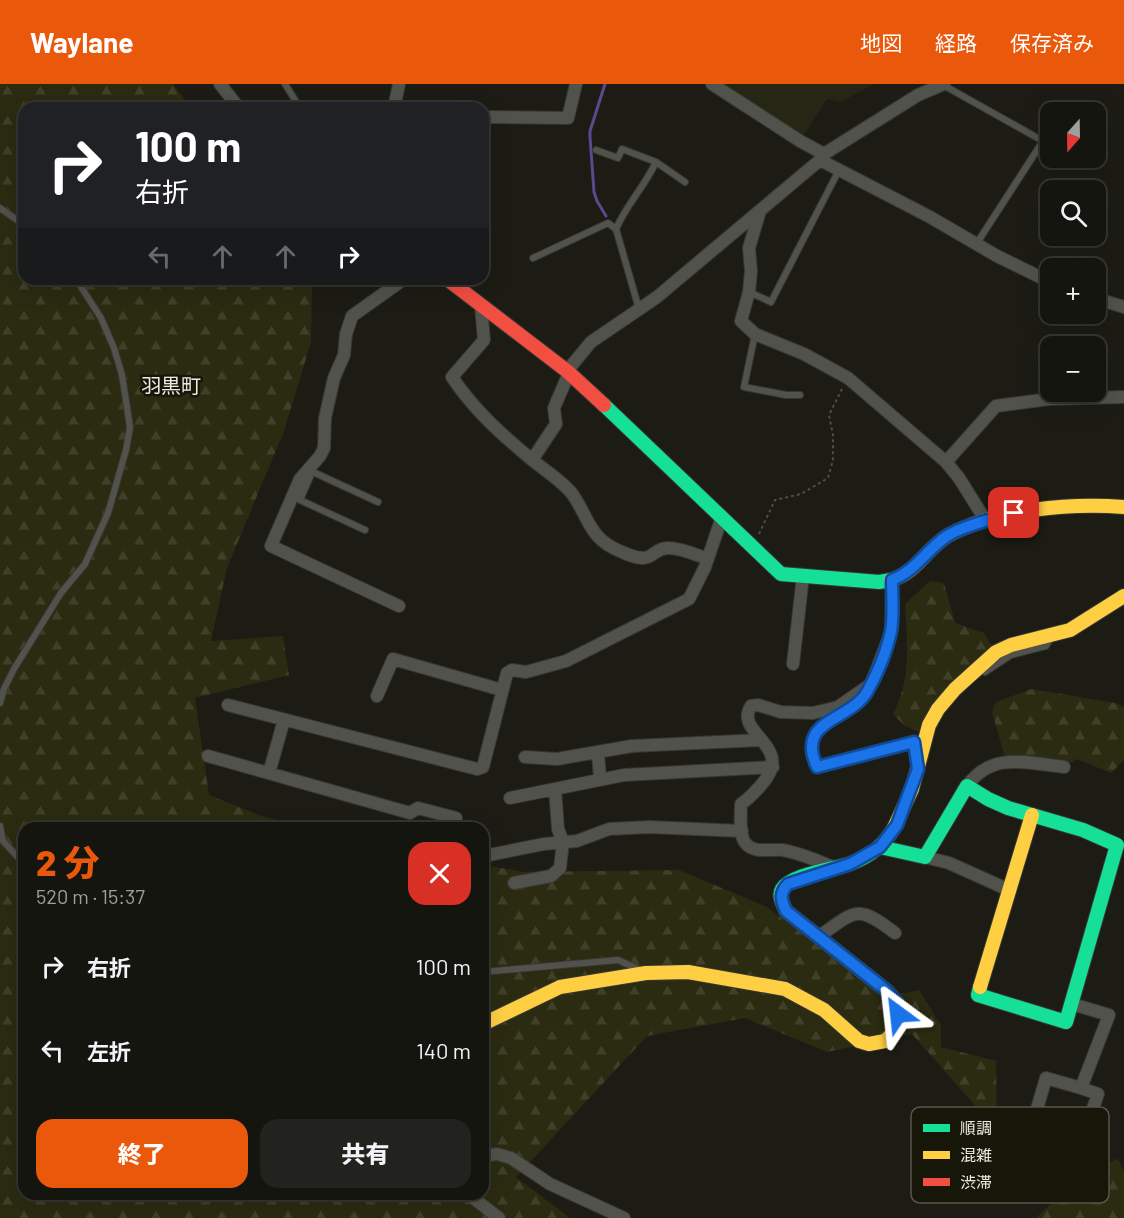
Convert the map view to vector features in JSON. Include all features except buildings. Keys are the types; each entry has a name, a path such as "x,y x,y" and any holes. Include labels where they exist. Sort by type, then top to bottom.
{"street":[{"path":"220,84 231,102"},
{"path":"395,102 399,84"},
{"path":"489,117 568,118 576,84"},
{"path":"712,84 839,169 1006,261 1040,277"},
{"path":"532,460 556,424 554,408 568,372 591,342 657,297 822,157 918,95 943,84"},
{"path":"760,211 749,248 751,271 749,292 741,321 746,328 804,354 848,378 946,462 986,521"},
{"path":"396,285 352,316 346,334 344,355 332,388 325,418 324,448 300,479 271,546 399,606"},
{"path":"455,285 568,372 781,574 879,582 892,580 907,574 948,535 986,521 1014,513 1100,505 1124,507"},
{"path":"1106,301 1124,307"},
{"path":"482,306 484,340 452,377 467,399 495,430 572,493 587,524 601,541 618,551 635,557 648,557 656,550 668,548 708,559"},
{"path":"946,462 996,406 1049,399 1124,397"},
{"path":"228,705 477,769 483,767 507,673 512,670 526,672 566,662 689,599 708,559 722,517"},
{"path":"792,664 803,576"},
{"path":"892,580 891,632 871,684 866,694 837,717 819,727 814,735 812,750 817,767 914,742 918,769"},
{"path":"489,1020 560,987 646,973 688,972 784,989 808,1000 824,1011 859,1041 869,1044 885,1041 893,1033 896,1025 897,1002 887,991 786,911 780,899 782,890 788,884 867,856 880,847 897,825 918,769 922,745 929,725 944,699 996,652 1053,636 1089,619 1124,596"},
{"path":"376,696 393,659 502,690"},
{"path":"835,868 806,856 782,850 755,850 742,838 741,804 754,794 768,777 773,762 771,753 748,718 748,711 751,706 758,705 781,712 813,713 838,707 871,684"},
{"path":"269,773 284,720"},
{"path":"525,758 557,759 632,746 761,740"},
{"path":"598,752 600,779"},
{"path":"208,756 410,813 418,808 456,818"},
{"path":"925,857 975,774 990,765 1006,761 1064,767"},
{"path":"510,798 624,775 772,767"},
{"path":"967,786 998,804 1083,830 1121,846 1066,1022 978,995 1032,815"},
{"path":"514,883 551,876 560,868 563,842 558,829 555,789"},
{"path":"489,855 544,844 577,841 609,829 649,826 742,831"},
{"path":"880,847 949,863 1009,890"},
{"path":"818,937 850,915 858,913 875,917 895,933"},
{"path":"1072,1004 1109,1015 1081,1089"},
{"path":"1038,1107 1046,1078 1098,1094 1094,1107"},
{"path":"489,1155 497,1154 511,1158 550,1184 624,1218"},
{"path":"476,1200 499,1218"}],"lane":[{"path":"285,84 296,102"},
{"path":"943,84 1043,141 977,243"},
{"path":"596,150 618,158 622,148 656,162 685,182"},
{"path":"616,229 621,217 650,177 656,162"},
{"path":"749,292 771,302 839,169"},
{"path":"0,208 18,221"},
{"path":"533,258 608,223 616,229 639,310"},
{"path":"0,703 14,669 41,624 61,593 85,564 108,513 126,450 130,427 122,375 114,348 101,318 80,285"},
{"path":"755,334 744,387 786,395 800,395"},
{"path":"320,456 300,500 365,530"},
{"path":"313,472 378,502"},
{"path":"939,722 954,700 996,663 1011,655 1046,646 1053,636"},
{"path":"0,826 3,841 18,857"},
{"path":"489,971 618,960 646,973"}],"path":[{"path":"752,548 775,500 801,494 828,478 833,460 833,435 829,415 848,378"}],"shaded area":[{"path":"712,84 874,84 841,102 827,99 800,141"}],"green space":[{"path":"0,84 173,84 186,102 18,102 18,285 312,285 311,342 284,431 227,568 211,641 283,636 289,675 195,698 209,795 264,817 286,822 18,822 18,1200 489,1200 489,866 524,872 679,870 767,907 885,997 919,990 941,1025 941,1047 996,1061 997,1107 977,1107 912,1034 827,1052 745,1018 647,1036 516,1177 570,1218 0,1218"},
{"path":"930,581 944,583 955,623 984,633 996,653 926,735 905,726 893,714 906,673 905,604"},
{"path":"1032,689 1115,703 1124,707 1124,760 1111,773 1077,759 1064,767 1006,761 992,712 996,702"},
{"path":"1118,1159 1124,1171 1124,1218 1036,1218 1052,1203 1109,1203 1109,1163"}],"waterway":[{"path":"605,84 590,137 594,192 606,216"}],"traffic: fast":[{"path":"604,405 781,574 879,582 891,580"},
{"path":"880,847 925,857 967,786 1008,808 1083,830 1117,845 1066,1022 978,995 980,987"},
{"path":"894,828 886,840 865,857 852,863 794,879 782,889 781,900 786,911 887,991 897,1002 898,1018"}],"traffic: slow":[{"path":"891,580 908,572 949,535 989,519 1058,507 1124,507"},
{"path":"894,828 912,789 929,725 938,709 955,689 996,652 1011,645 1070,630 1124,596"},
{"path":"980,987 1032,815"},
{"path":"489,1021 560,987 646,973 688,972 785,989 824,1010 859,1041 869,1044 885,1041 893,1033 898,1018"}],"traffic: jam":[{"path":"455,285 567,371 604,405"}],"district":[{"name":"羽黒町","path":"171,385"}],"route":[{"path":"898,1014 897,1002 887,991 786,911 780,899 782,890 788,884 850,864 880,847 897,825 918,769 914,742 817,767 812,750 814,735 819,727 837,717 866,694 891,632 892,580 907,574 948,535 1014,513"}]}
